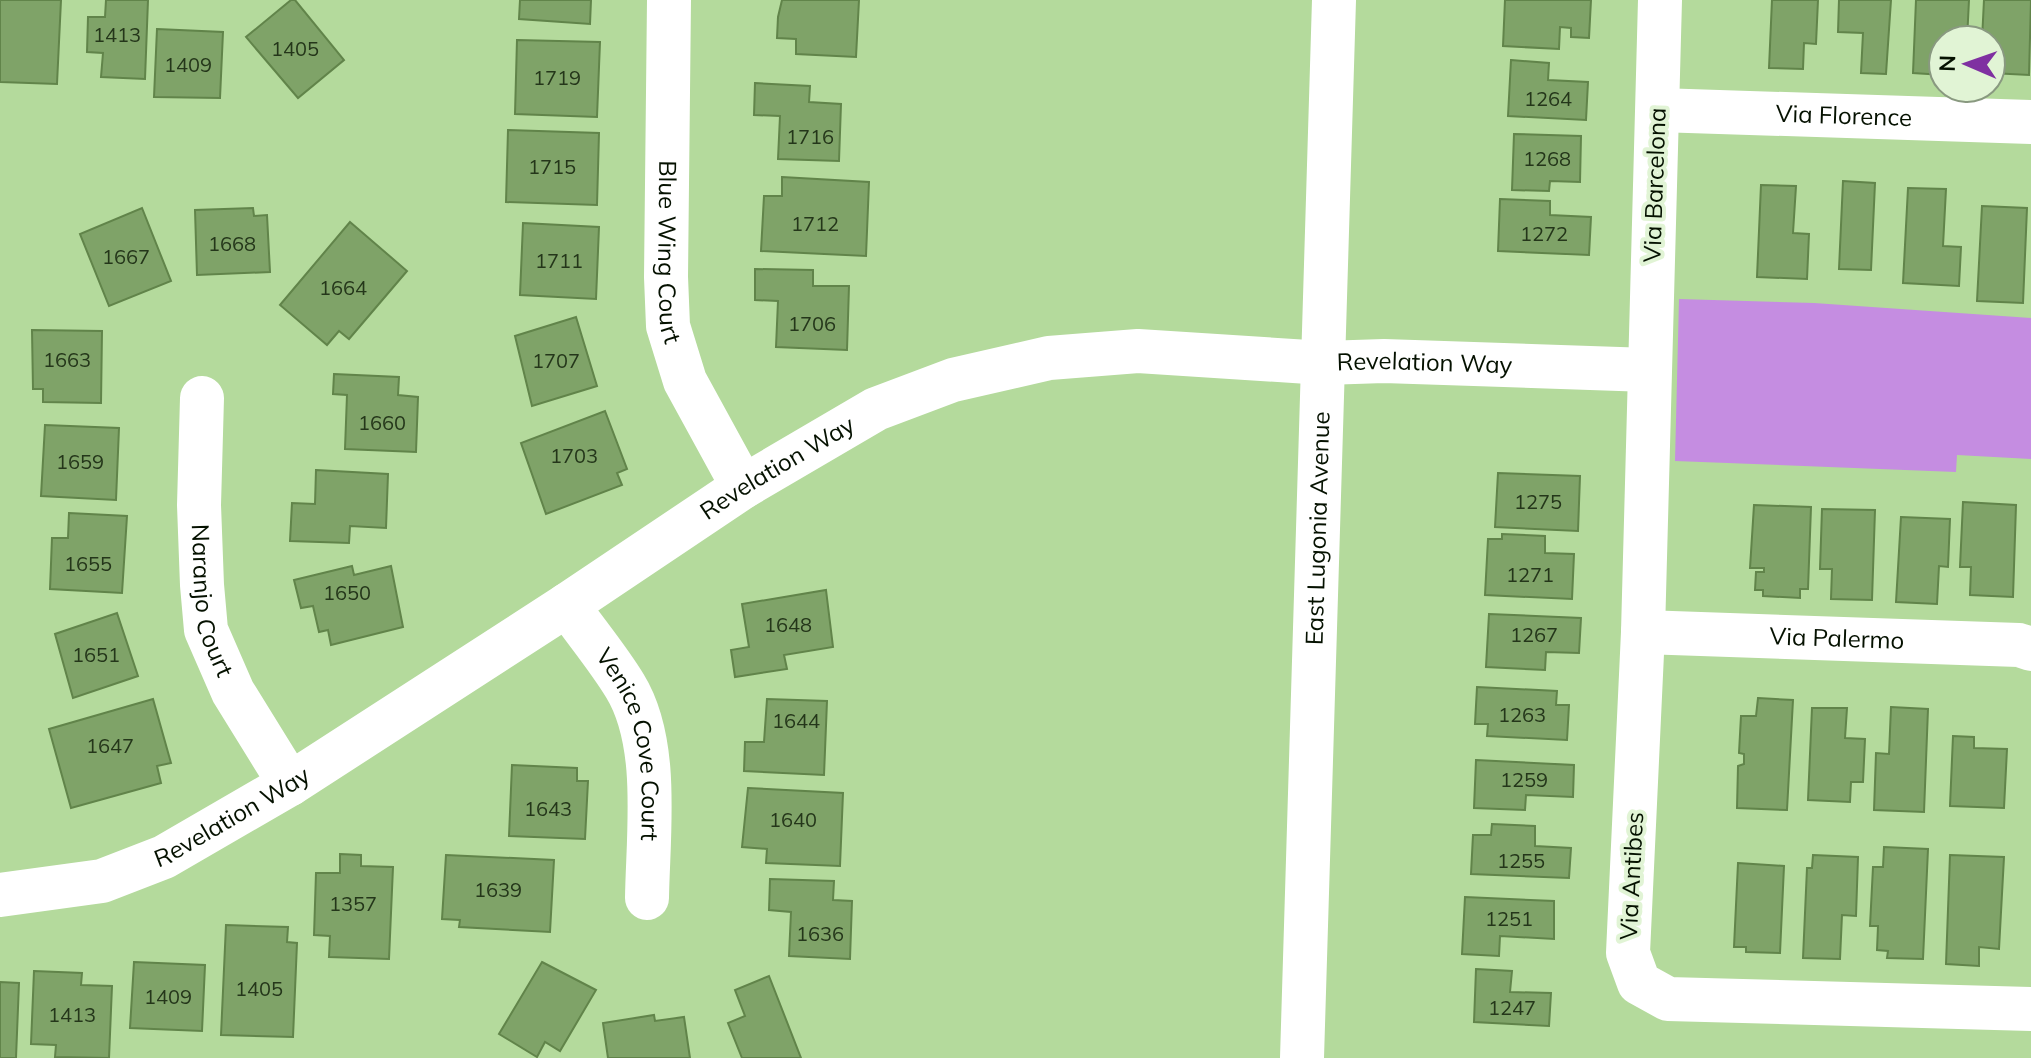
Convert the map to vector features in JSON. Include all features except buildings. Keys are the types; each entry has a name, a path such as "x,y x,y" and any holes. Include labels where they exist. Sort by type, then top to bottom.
{"street":[{"name":"Blue Wing Court","path":"669,0 668,326 685,381 743,487"},
{"name":"East Lugonia Avenue","path":"1302,1058 1334,0"},
{"name":"Via Barcelona","path":"1649,370 1660,0"},
{"name":"Via Florence","path":"1658,110 2031,122"},
{"name":"Revelation Way","path":"0,895 102,881 164,857 290,784 743,487 876,409 953,380 1049,358 1138,351 1324,363 1384,361 1649,370"},
{"name":"Via Antibes","path":"1649,370 1643,632 1628,953 1639,983 1668,999 2031,1009"},
{"name":"Naranjo Court","path":"202,398 199,505 206,630 233,692 290,784"},
{"name":"Venice Cove Court","path":"567,605 626,687 640,718 649,793 647,898"},
{"name":"Via Palermo","path":"1643,632 2019,645 2031,649"}],"shaded area":[{"path":"1679,299 1814,303 2031,318 2031,459 1957,455 1956,472 1675,461"}]}
